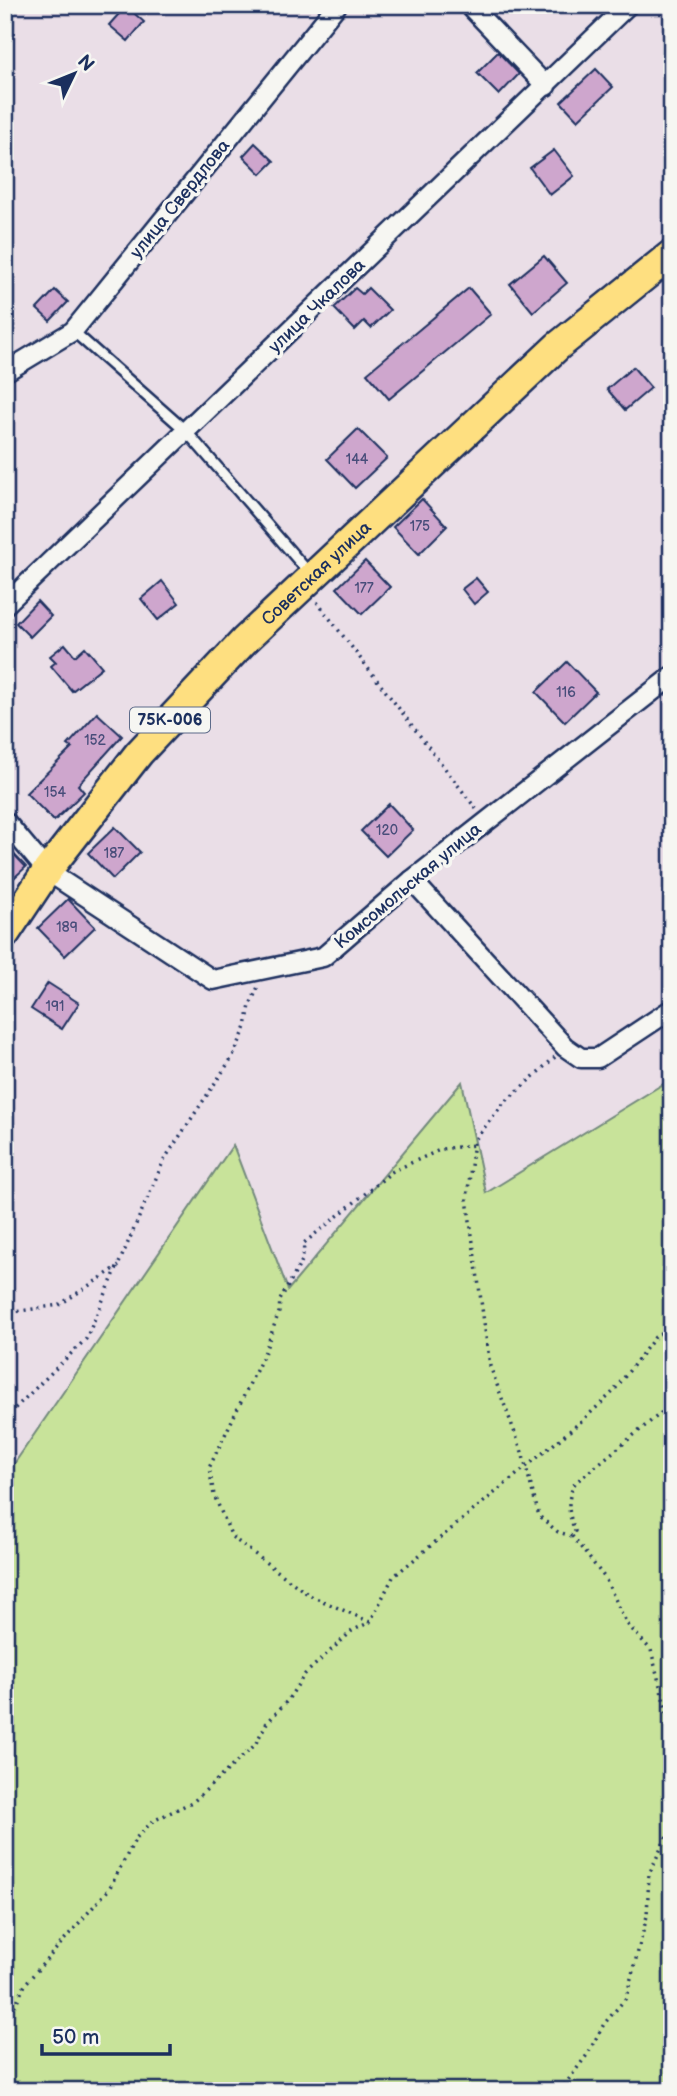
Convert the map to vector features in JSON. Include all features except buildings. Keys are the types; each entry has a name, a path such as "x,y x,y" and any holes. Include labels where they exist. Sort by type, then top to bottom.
{"main road":[{"name":"Советская улица","path":"5,934 47,871 139,753 244,641 313,587 362,530 558,346 672,254"}],"street":[{"name":"улица Свердлова","path":"5,372 73,331 337,5"},
{"path":"469,5 546,86"},
{"name":"улица Чкалова","path":"5,605 628,5"},
{"name":"Комсомольская улица","path":"5,821 47,871 213,980 323,957 412,880 672,676"},
{"path":"412,880 565,1047 581,1058 598,1058 672,1009"}],"lane":[{"path":"73,331 186,431 313,587"}],"path":[{"path":"313,587 486,822"},
{"path":"5,1418 86,1339 121,1264 164,1160 233,1056 246,1027 257,988 275,967"},
{"path":"565,1047 503,1104 474,1145 467,1199 490,1366 525,1465 539,1516 558,1532 572,1536 605,1578 627,1623 650,1650 672,1734"},
{"path":"369,1622 309,1595 232,1537 214,1495 209,1468 264,1354 279,1312 280,1300 303,1259 304,1243 393,1171 442,1149 474,1145"},
{"path":"5,1307 14,1312 60,1305 121,1264"},
{"path":"5,2025 26,1983 109,1889 136,1838 153,1821 194,1801 255,1745 266,1724 288,1701 305,1674 352,1631 369,1622 393,1577 454,1529 612,1392 654,1336 672,1327"},
{"path":"572,1536 575,1531 569,1515 568,1496 575,1483 672,1404"},
{"path":"559,2091 587,2055 604,2024 626,1998 647,1916 649,1874 672,1825"}],"green space":[{"path":"668,1081 672,1082 672,2091 5,2091 5,1477 233,1145 288,1290 462,1082 486,1193"}]}
